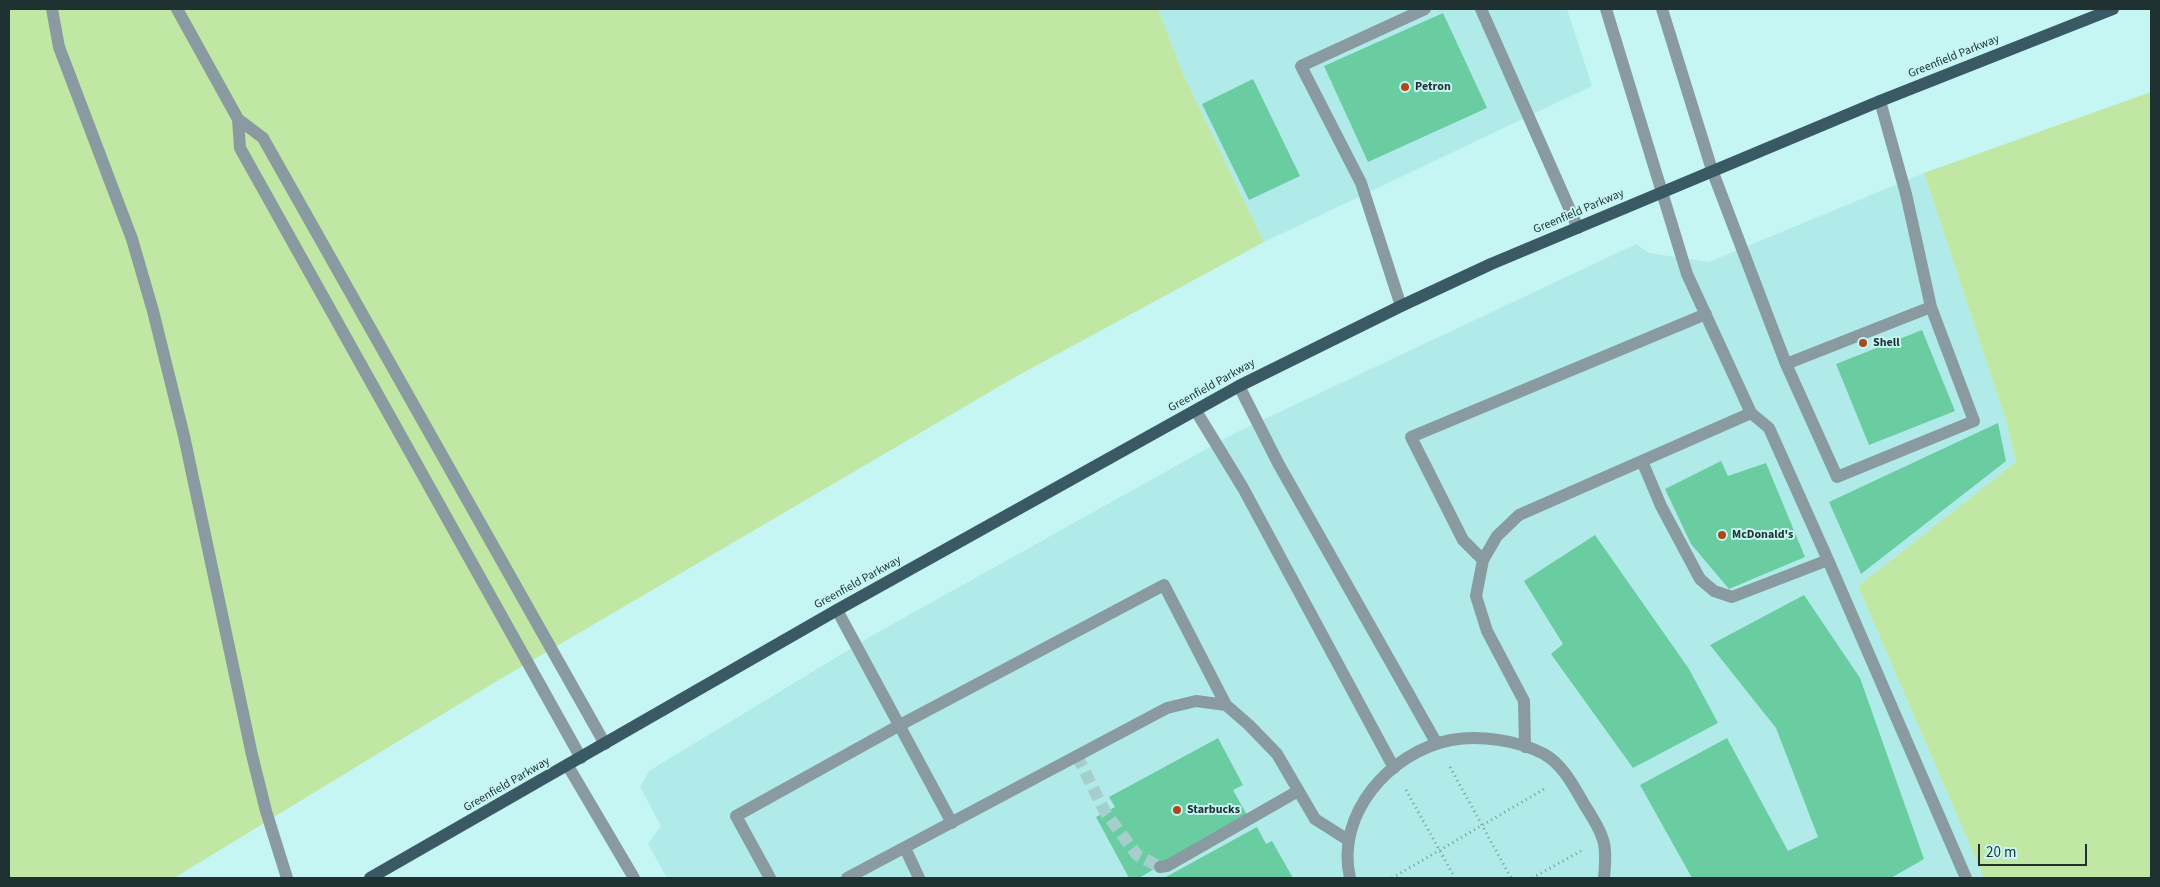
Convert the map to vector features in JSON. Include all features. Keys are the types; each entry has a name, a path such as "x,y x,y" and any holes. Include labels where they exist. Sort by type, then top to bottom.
{"main road":[{"name":"Greenfield Parkway","path":"370,878 837,610 1239,386 1491,264 1663,190 2112,9"}],"street":[{"path":"52,9 59,47 132,239 153,311 184,436 252,755 266,811 287,878"},
{"path":"177,9 238,119 263,138 605,744"},
{"path":"1401,306 1361,183 1301,66 1425,9"},
{"path":"1481,9 1578,228"},
{"path":"1606,9 1688,274 1751,413 1769,428 1966,878"},
{"path":"1662,9 1712,170 1786,364 1837,477 1974,421 1931,307 1906,194 1880,101"},
{"path":"238,119 240,148 581,758"},
{"path":"1786,364 1931,307"},
{"path":"1483,560 1462,540 1411,437 1706,314"},
{"path":"1239,386 1278,462 1437,744"},
{"path":"1196,411 1243,488 1394,768"},
{"path":"1525,747 1524,700 1487,631 1476,596 1483,560 1497,536 1519,515 1751,413"},
{"path":"1642,461 1661,506 1700,579 1714,591 1732,597 1828,560"},
{"path":"770,878 736,816 900,725 1164,586 1226,705 1249,724 1277,754 1315,819 1348,840"},
{"path":"837,610 952,823"},
{"path":"847,878 1167,708 1196,701 1226,705"},
{"path":"1350,878 1347,863 1348,840 1356,816 1368,794 1404,759 1437,744 1452,740 1477,738 1502,741 1545,755 1568,775 1603,838 1604,878"},
{"path":"568,766 634,878"},
{"path":"1160,866 1168,866 1298,792"},
{"path":"905,848 919,878"}],"path":[{"path":"1437,744 1511,878"},
{"path":"1394,768 1455,878"},
{"path":"1392,878 1568,775"},
{"path":"1532,878 1603,838"}],"shaded area":[{"name":"Petron","path":"1158,9 1567,9 1592,86 1264,242 1184,76"},
{"path":"1924,173 2007,424 2016,462 1858,586 1984,878 667,878 648,844 661,826 640,787 649,771 873,635 1235,433 1636,244 1649,253 1709,262"}],"green space":[{"path":"9,9 1158,9 1184,76 1264,242 1017,376 492,684 174,878 9,878"},
{"path":"2151,92 2151,878 1984,878 1858,586 2016,462 2007,424 1924,173"}],"building":[{"name":"Petron","path":"1443,13 1487,108 1368,162 1324,66"},
{"path":"1253,79 1300,176 1249,200 1202,104"},
{"path":"1922,330 1955,411 1869,445 1836,364"},
{"path":"1998,423 2006,461 1861,574 1829,502"},
{"path":"1721,461 1728,476 1766,463 1805,557 1729,589 1691,544 1665,489"},
{"path":"1595,535 1689,669 1718,723 1633,768 1551,654 1563,644 1524,581"},
{"path":"1804,595 1860,678 1924,859 1891,878 1692,878 1640,785 1727,738 1788,851 1818,837 1776,728 1710,645"},
{"name":"Starbucks","path":"1218,738 1243,785 1233,790 1247,815 1139,878 1129,878 1096,817 1115,807 1109,797"},
{"path":"1257,827 1266,844 1272,841 1293,878 1164,878"}],"tunnel":[{"path":"1077,756 1105,812 1137,855 1160,867"}],"place":[{"name":"Petron","path":"1405,87"},
{"name":"Shell","path":"1863,343"},
{"name":"McDonald's","path":"1722,535"},
{"name":"Starbucks","path":"1177,810"}]}
